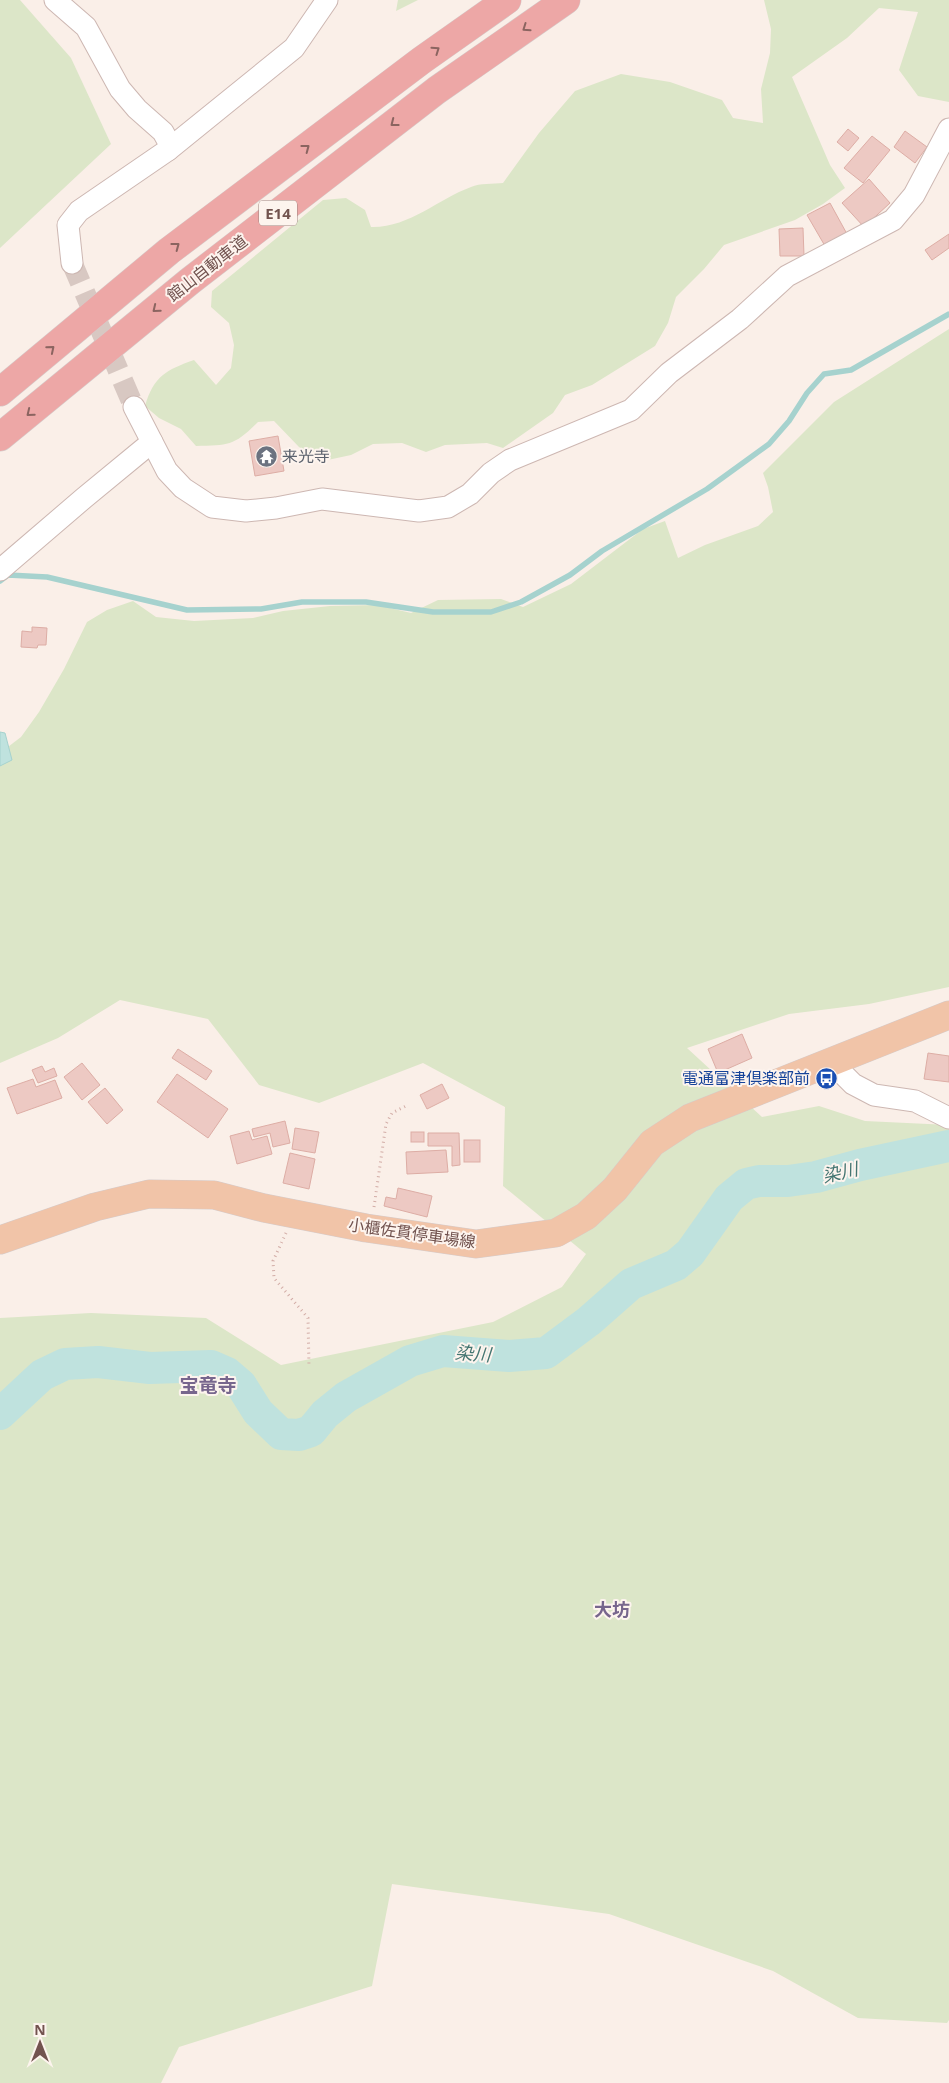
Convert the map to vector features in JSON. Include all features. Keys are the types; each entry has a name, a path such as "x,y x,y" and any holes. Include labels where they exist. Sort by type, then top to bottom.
{"highway":[{"name":"E14","path":"0,392 169,251 422,60 507,0"},
{"name":"館山自動車道","path":"0,437 190,281 437,90 566,0"}],"main road":[{"name":"小櫃佐貫停車場線","path":"0,1240 95,1207 149,1194 214,1195 294,1214 366,1228 476,1244 556,1233 586,1216 615,1189 652,1143 690,1118 949,1015"}],"street":[{"path":"55,0 86,27 120,88 137,109 163,132 169,143 168,150"},
{"path":"72,263 68,225 80,211 168,150 294,48 328,0"},
{"path":"134,406 167,471 183,488 212,507 246,511 276,508 322,499 419,511 448,507 470,494 491,473 510,460 631,410 669,373 740,319 787,276 893,220 914,195 949,129"},
{"path":"0,570 152,442"},
{"path":"830,1061 853,1084 874,1095 916,1101 949,1118"}],"path":[{"path":"366,1228 373,1211 386,1124 392,1113 406,1106"},
{"path":"294,1214 273,1261 274,1278 308,1318 309,1368"}],"green space":[{"path":"0,0 20,0 71,58 111,144 0,248"},
{"path":"398,0 418,0 396,11"},
{"path":"764,0 949,0 949,102 918,96 899,70 918,12 879,8 847,38 792,77 830,165 845,188 823,204 795,220 724,245 704,269 676,297 668,323 655,346 592,385 565,395 553,413 503,448 487,443 445,445 426,452 402,443 373,444 351,455 323,461 299,447 274,421 258,422 243,436 230,443 196,446 181,429 159,418 145,406 157,381 176,367 194,360 216,385 231,368 234,345 229,323 211,307 212,291 323,200 346,198 365,210 371,227 385,226 411,218 471,187 482,184 503,183 539,133 575,91 621,74 670,82 722,100 733,118 763,123 761,89 770,53 771,29"},
{"path":"949,329 949,987 869,1004 789,1014 687,1048 762,1117 819,1106 865,1121 949,1125 949,2020 947,2023 858,2018 773,1971 609,1914 392,1884 372,1986 179,2047 161,2083 0,2083 0,1318 91,1313 206,1318 281,1365 493,1322 562,1287 586,1254 503,1186 505,1107 423,1063 319,1103 259,1085 208,1019 120,1000 58,1038 0,1063 0,753 21,737 39,712 64,669 87,622 107,610 133,601 156,617 194,621 253,618 283,611 330,606 377,605 411,613 438,600 501,599 523,607 571,584 643,529 665,521 678,558 705,545 758,526 773,512 763,473 834,402"}],"water":[{"path":"0,732 5,733 12,760 0,766"}],"building":[{"path":"848,129 859,138 848,151 837,142"},
{"path":"905,131 927,147 915,163 894,147"},
{"path":"872,136 890,150 863,183 844,168"},
{"path":"869,179 890,203 864,227 842,203"},
{"path":"830,203 847,234 825,246 807,215"},
{"path":"803,228 804,256 780,256 779,229"},
{"path":"949,234 949,248 932,260 925,250"},
{"name":"来光寺","path":"278,436 284,471 255,476 249,441"},
{"path":"32,627 47,628 46,645 38,645 37,648 21,647 22,631 32,632"},
{"path":"742,1034 752,1058 718,1073 708,1049"},
{"path":"178,1049 212,1071 206,1080 172,1058"},
{"path":"928,1053 949,1056 949,1082 924,1079"},
{"path":"82,1063 100,1085 82,1100 64,1077"},
{"path":"42,1066 45,1072 54,1068 57,1076 38,1083 32,1070"},
{"path":"177,1074 228,1109 208,1138 157,1102"},
{"path":"33,1079 36,1087 55,1080 62,1098 17,1114 7,1088"},
{"path":"442,1084 449,1098 427,1109 420,1095"},
{"path":"105,1088 123,1110 107,1124 88,1102"},
{"path":"285,1121 290,1143 273,1147 270,1133 254,1137 252,1129"},
{"path":"295,1128 319,1132 315,1153 292,1149"},
{"path":"249,1131 252,1140 267,1136 272,1154 237,1164 230,1136"},
{"path":"411,1132 424,1132 424,1142 411,1142"},
{"path":"428,1133 459,1133 460,1165 452,1166 452,1146 428,1146"},
{"path":"464,1140 480,1140 480,1162 464,1162"},
{"path":"446,1150 448,1172 407,1174 406,1152"},
{"path":"290,1153 315,1159 309,1189 283,1183"},
{"path":"398,1188 432,1196 427,1217 384,1206 386,1197 396,1199"}],"waterway":[{"path":"0,581 8,575 47,577 187,610 261,609 302,602 366,602 433,612 491,612 521,602 570,575 602,551 707,489 769,444 789,421 807,393 824,374 851,370 949,314"},
{"name":"染川","path":"0,1414 42,1375 65,1364 98,1362 150,1368 211,1366 227,1373 241,1385 258,1412 281,1434 299,1435 311,1431 325,1414 346,1397 410,1361 443,1351 509,1356 546,1353 589,1321 631,1284 676,1265 690,1253 729,1198 746,1184 759,1181 788,1181 816,1177 860,1165 949,1146"}],"tunnel":[{"path":"72,263 134,407"}],"place":[{"name":"来光寺","path":"266,456"},
{"name":"電通富津倶楽部前","path":"826,1078"}],"district":[{"name":"宝竜寺","path":"208,1385"},
{"name":"大坊","path":"612,1609"}]}
